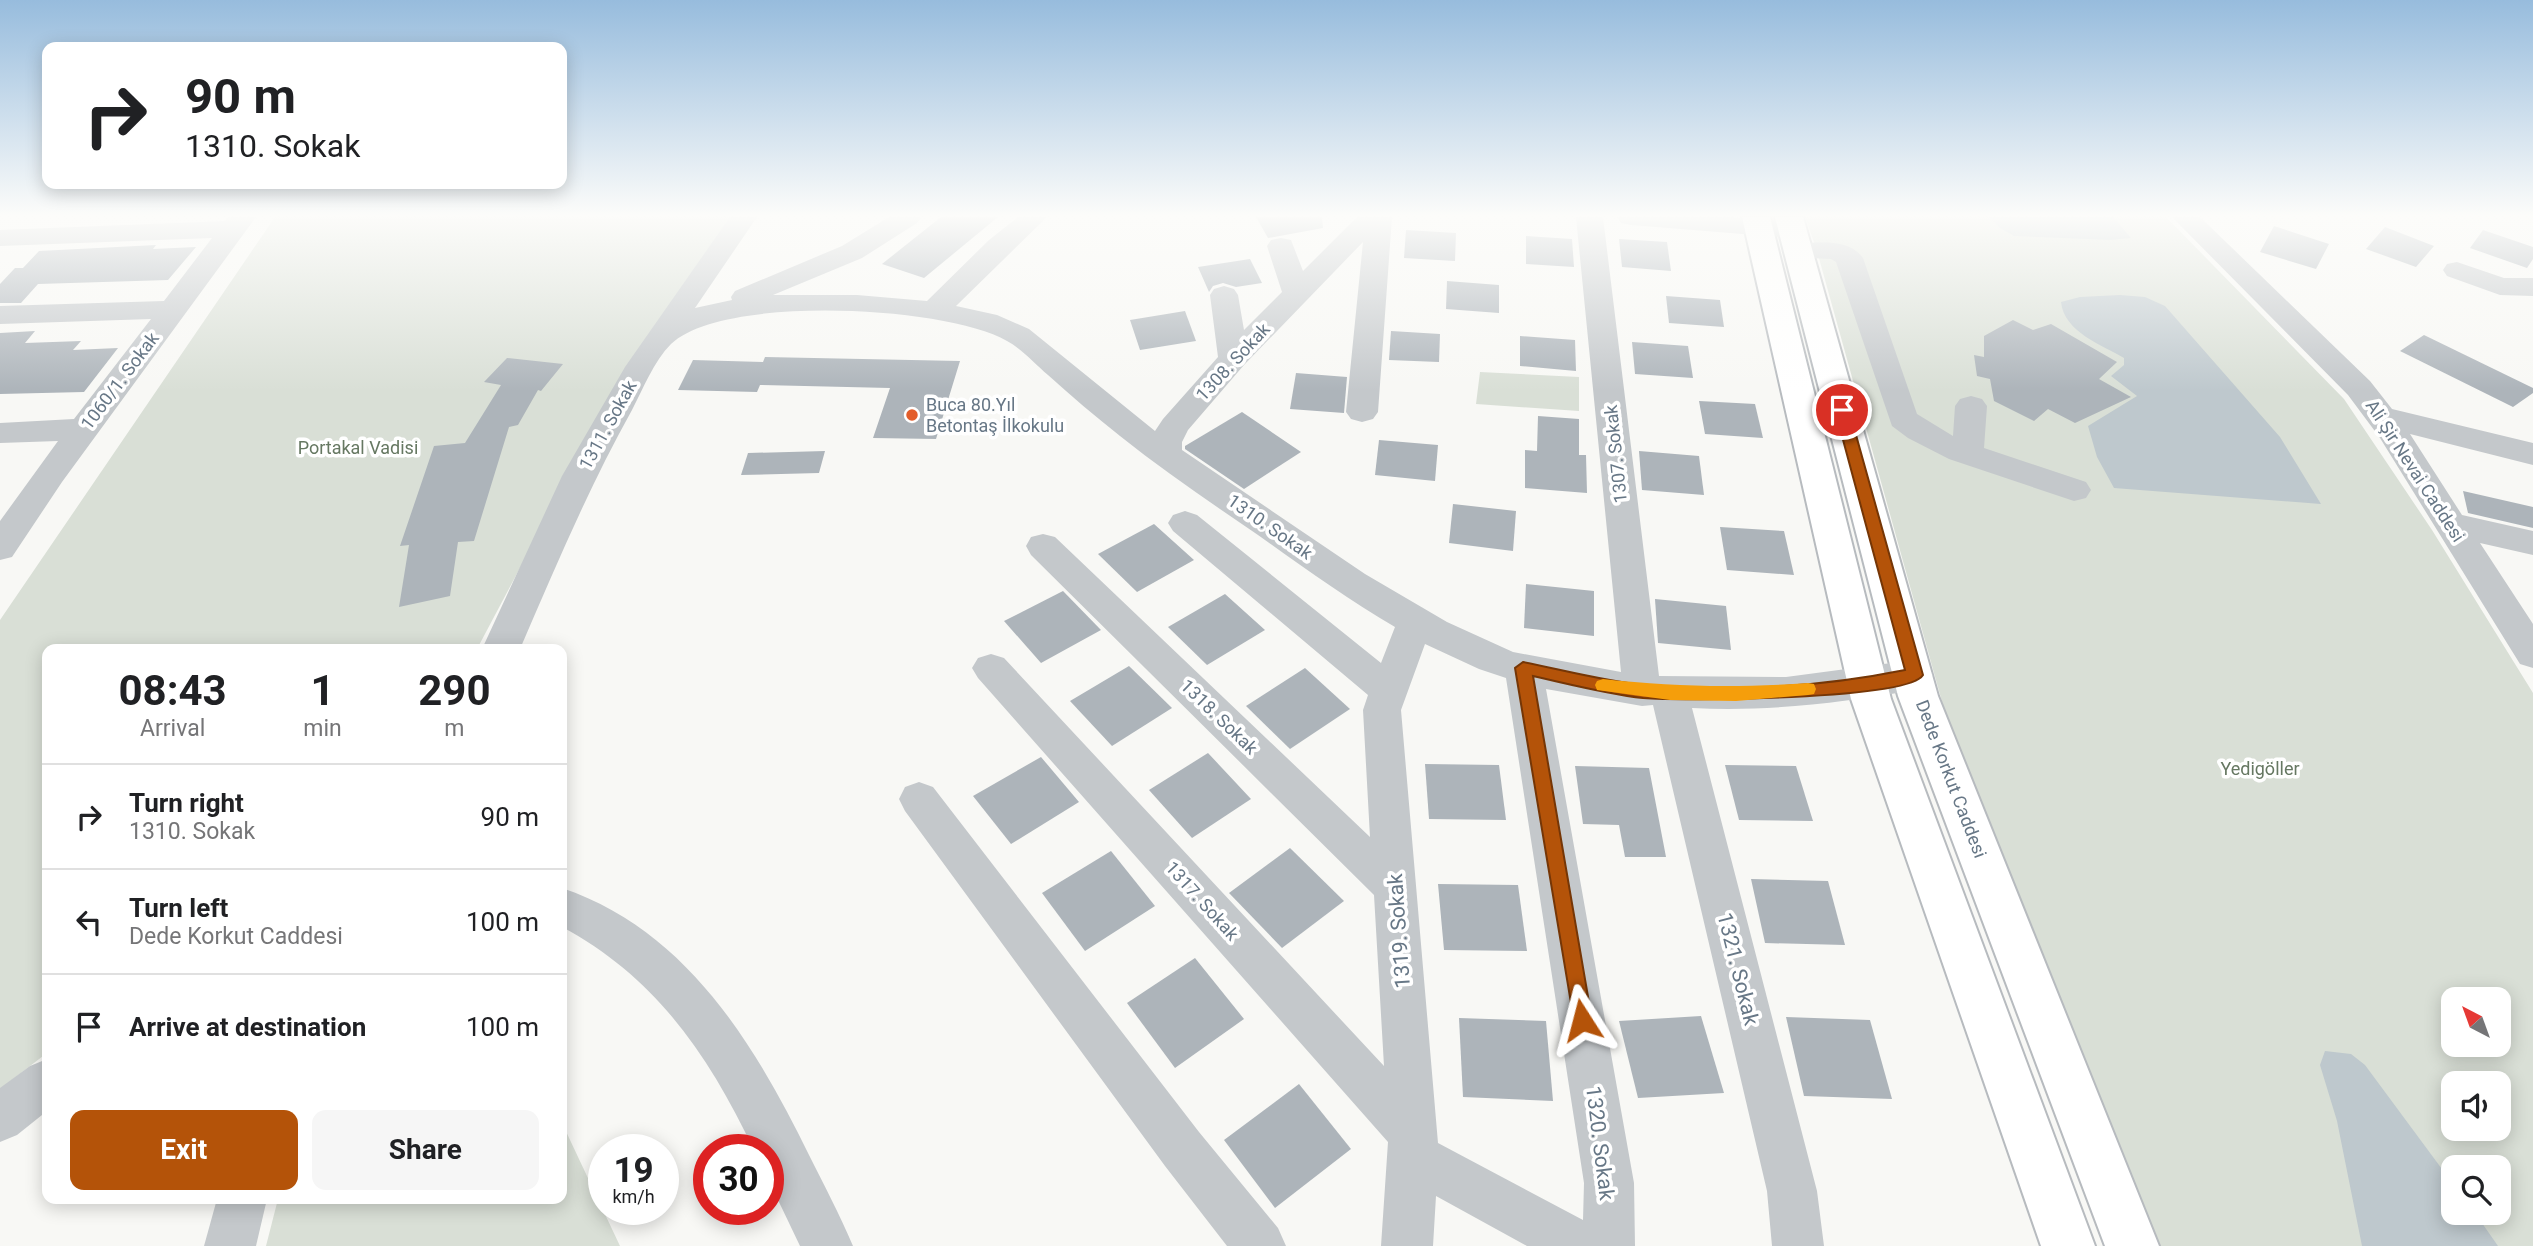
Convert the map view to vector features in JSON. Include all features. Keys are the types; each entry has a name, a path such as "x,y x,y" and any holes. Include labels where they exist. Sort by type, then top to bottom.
{"main road":[{"path":"1788,275 1867,684 2068,1246"},
{"name":"Dede Korkut Caddesi","path":"1793,275 1914,675 1918,696 2132,1246"}],"street":[{"name":"1060/1. Sokak","path":"0,548 10,518 84,429 199,275"},
{"name":"1311. Sokak","path":"503,644 579,476 660,338 703,275"},
{"path":"696,317 796,275"},
{"path":"935,310 970,275"},
{"path":"1291,275 1297,295"},
{"name":"1308. Sokak","path":"1166,454 1166,442 1174,426 1233,359 1297,295 1311,275"},
{"path":"1362,412 1374,275"},
{"name":"1307. Sokak","path":"1598,275 1656,692"},
{"path":"1853,275 1903,419 1931,439 2074,490"},
{"name":"Ali Şir Nevai Caddesi","path":"2244,275 2359,388 2451,524 2533,654"},
{"path":"2471,275 2500,286 2533,286"},
{"path":"1224,295 1233,359"},
{"name":"1310. Sokak","path":"660,338 696,317 757,305 791,303 935,310 995,324 1017,334 1110,412 1166,454 1375,601 1494,660 1523,668 1656,692 1736,695 1867,684 1914,675"},
{"path":"0,315 174,309"},
{"path":"1966,452 1969,443 1970,406"},
{"path":"2381,417 2533,454"},
{"path":"0,433 84,429"},
{"path":"1185,523 1389,691"},
{"path":"2451,524 2533,543"},
{"name":"1318. Sokak","path":"1043,546 1396,889"},
{"name":"1319. Sokak","path":"1407,1246 1413,1145 1382,710 1415,622"},
{"name":"1317. Sokak","path":"991,668 1413,1145 1579,1246"},
{"name":"1320. Sokak","path":"1523,668 1609,1182 1609,1246"},
{"name":"1321. Sokak","path":"1656,692 1792,1191 1798,1246"},
{"path":"919,799 1182,1149 1260,1246"},
{"path":"567,910 617,935 665,972 704,1017 755,1101 827,1246"},
{"path":"0,1118 42,1086"},
{"path":"230,1246 241,1204"}],"green space":[{"name":"Portakal Vadisi","path":"235,275 704,275 558,496 480,644 42,644 42,1057 0,1089 0,620"},
{"name":"Yedigöller","path":"1824,275 2223,275 2344,399 2432,530 2533,693 2533,1246 2160,1246 2084,1064 1944,709"},
{"path":"1480,372 1579,377 1579,411 1476,404"},
{"path":"567,1134 588,1178 588,1225 610,1225 620,1246 266,1246 277,1204 567,1204"}],"shaded area":[{"path":"2080,297 2145,297 2165,306 2280,437 2321,504 2114,488 2097,457 2088,426 2137,396 2111,376 2124,365 2124,358 2076,329 2069,322 2061,302"},
{"path":"2325,1051 2351,1054 2365,1065 2441,1168 2441,1225 2483,1225 2498,1246 2362,1246 2337,1121 2320,1065"}],"building":[{"path":"8,275 172,275 168,280 38,284 21,303 0,303 0,284"},
{"path":"1202,275 1258,275 1262,283 1236,287 1223,283 1213,286 1209,292"},
{"path":"1447,281 1499,285 1499,313 1446,309"},
{"path":"1666,296 1720,300 1724,327 1669,323"},
{"path":"1185,311 1196,341 1140,350 1130,320"},
{"path":"2013,320 2033,330 2051,324 2117,362 2099,379 2131,397 2075,423 2048,409 2034,421 1994,401 1990,379 1977,376 1974,355 1984,357 1984,336"},
{"path":"35,331 25,343 81,341 73,350 118,348 84,392 0,394 0,333"},
{"path":"1391,331 1440,334 1439,362 1389,360"},
{"path":"2424,335 2533,388 2533,393 2513,407 2400,351"},
{"path":"1520,336 1575,340 1576,371 1520,366"},
{"path":"1632,342 1688,346 1693,378 1635,374"},
{"name":"Buca 80.Yıl Betontaş İlkokulu","path":"765,357 960,361 936,439 873,438 890,388 760,385 757,392 678,390 693,360 763,362"},
{"path":"507,358 563,364 541,391 538,390 518,425 509,427 474,541 458,542 450,596 399,607 409,545 400,546 434,446 465,443 501,385 484,382"},
{"path":"1296,373 1347,377 1344,413 1290,409"},
{"path":"1699,401 1755,404 1763,438 1705,434"},
{"path":"1242,412 1301,452 1244,489 1185,449 1185,446"},
{"path":"1538,416 1579,419 1579,455 1586,455 1587,493 1525,488 1525,450 1537,451"},
{"path":"1379,440 1438,445 1435,481 1375,475"},
{"path":"825,451 819,473 741,475 748,453"},
{"path":"1639,451 1699,456 1704,495 1642,490"},
{"path":"2463,491 2533,507 2533,528 2468,513"},
{"path":"1453,504 1516,511 1513,551 1449,543"},
{"path":"1154,524 1194,560 1137,592 1098,554"},
{"path":"1720,527 1784,531 1794,575 1727,570"},
{"path":"1526,584 1594,591 1594,636 1524,628"},
{"path":"1063,591 1101,630 1041,663 1004,621"},
{"path":"1225,594 1265,630 1207,665 1168,627"},
{"path":"1655,599 1726,606 1731,650 1658,643"},
{"path":"1129,666 1172,708 1112,746 1070,701"},
{"path":"1305,668 1350,709 1290,749 1246,706"},
{"path":"1208,753 1251,799 1192,838 1149,790"},
{"path":"1041,757 1079,802 1011,844 973,796"},
{"path":"1425,764 1499,765 1506,820 1429,819"},
{"path":"1725,765 1796,766 1813,821 1739,820"},
{"path":"1575,766 1649,768 1666,857 1625,857 1619,825 1583,824"},
{"path":"1290,848 1344,901 1282,948 1229,893"},
{"path":"1111,851 1155,906 1085,951 1042,893"},
{"path":"1751,879 1828,881 1845,945 1765,943"},
{"path":"1438,884 1518,885 1527,951 1444,950"},
{"path":"1195,958 1244,1019 1175,1068 1127,1003"},
{"path":"1701,1016 1724,1093 1638,1098 1619,1021"},
{"path":"1786,1017 1870,1020 1892,1099 1804,1096"},
{"path":"1459,1018 1546,1021 1553,1101 1463,1097"},
{"path":"1299,1084 1351,1149 1275,1208 1224,1140"}],"slow traffic":[{"path":"1603,685 1642,691 1736,695 1808,689"}],"place":[{"name":"Buca 80.Yıl Betontaş İlkokulu","path":"912,415"}],"route":[{"path":"1582,1020 1523,668 1542,674 1642,691 1736,695 1867,684 1914,675 1842,410"}]}
